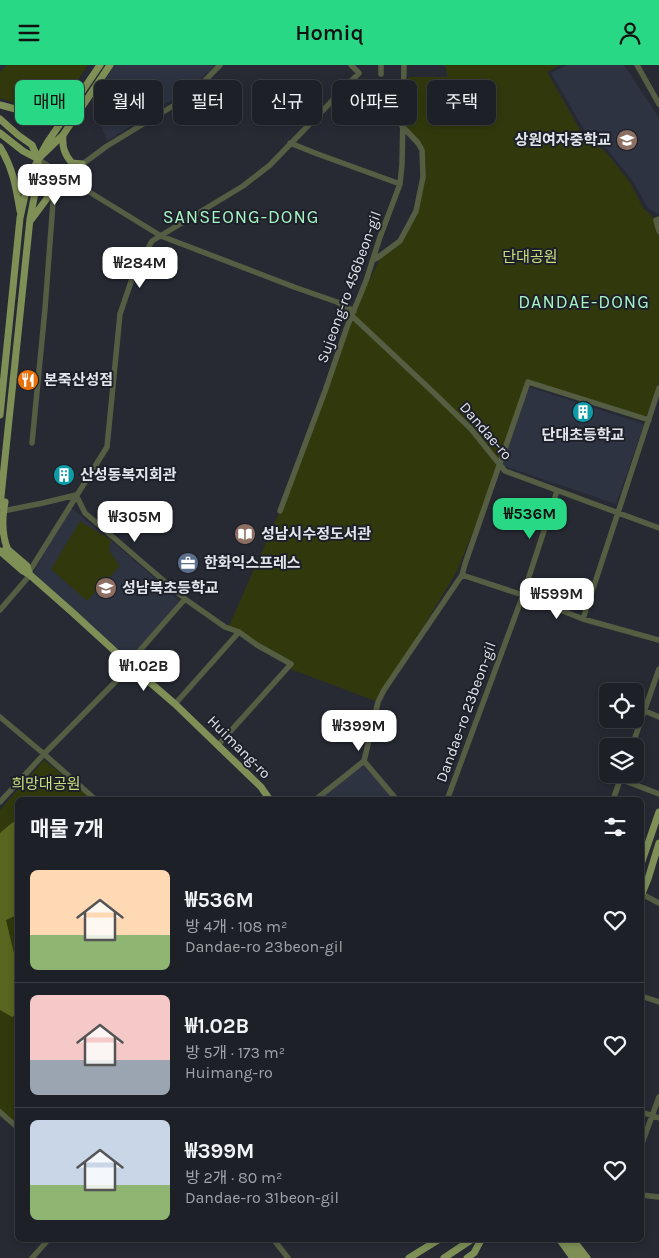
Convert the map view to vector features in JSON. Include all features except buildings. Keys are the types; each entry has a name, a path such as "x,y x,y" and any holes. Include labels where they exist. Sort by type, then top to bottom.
{"main road":[{"path":"0,415 21,215 29,177 47,143 100,65"},
{"path":"38,159 63,135 110,65"},
{"path":"0,105 19,110 47,107 88,85"},
{"path":"0,119 32,145 38,159 38,177 29,222 3,487 3,552"},
{"path":"0,133 23,151 38,159"},
{"path":"63,135 62,144 65,155 72,163 82,165"},
{"path":"0,147 15,181 21,215"},
{"path":"29,222 65,177"},
{"name":"Huimang-ro","path":"0,543 3,552 23,571 30,574 175,704 261,787 268,797"},
{"path":"644,855 659,812"},
{"path":"644,890 658,848"},
{"path":"409,1258 435,1242"},
{"path":"444,1258 468,1242"},
{"path":"467,1258 474,1253 480,1242"},
{"path":"561,1242 573,1258"},
{"path":"568,1242 581,1258"},
{"path":"575,1242 587,1258"}],"street":[{"path":"65,177 107,146 191,95 220,65"},
{"path":"0,610 30,574 76,495 107,447 120,314 134,273 152,241 243,186 270,165 359,73 351,65"},
{"path":"381,65 381,74"},
{"name":"Sujeong-ro 456beon-gil","path":"280,511 400,184 404,65"},
{"path":"637,65 659,103"},
{"path":"373,260 400,241 416,211 423,177 422,150 402,126"},
{"path":"290,143 400,184"},
{"name":"Dandae-ro","path":"38,159 161,236 337,302 353,313 471,429 505,471 659,528"},
{"path":"32,443 54,189"},
{"path":"658,219 659,231"},
{"path":"319,797 364,761 378,702 384,690 462,575 528,382 649,420"},
{"path":"583,619 659,388"},
{"name":"Dandae-ro 23beon-gil","path":"448,797 523,595 557,491"},
{"path":"2,508 43,503 76,495"},
{"path":"76,495 85,513 185,599 225,627 291,663 218,745"},
{"path":"462,575 523,595 583,619 659,640"},
{"path":"0,803 44,754 130,665 185,599"},
{"path":"175,704 239,633"},
{"path":"635,738 659,669"},
{"path":"645,711 659,717"},
{"path":"0,717 93,797"},
{"path":"364,761 394,797"},
{"path":"613,797 618,783"},
{"path":"636,783 659,794"},
{"path":"644,838 649,841"},
{"path":"644,896 659,903"},
{"path":"644,997 659,1002"},
{"path":"644,1140 656,1117 659,1097"},
{"path":"0,1112 15,1125"},
{"path":"644,1113 656,1117"},
{"path":"644,1195 659,1197"},
{"path":"32,1258 46,1242"},
{"path":"276,1242 288,1258"}],"shaded area":[{"path":"115,65 216,65 199,80 173,80 173,100 163,106 163,80 105,80"},
{"name":"상원여자중학교","path":"567,65 624,65 659,118 659,215 648,208 633,181 606,148 585,131 551,73"},
{"path":"94,96 94,108 91,101"},
{"path":"101,125 132,125 107,141"},
{"path":"529,387 644,424 616,504 501,465"},
{"name":"성남북초등학교","path":"70,507 140,565 179,601 131,660 33,574"},
{"path":"364,761 394,797 320,797"}],"green space":[{"path":"7,65 88,65 78,80 15,80 15,103 0,98 0,72"},
{"name":"단대공원","path":"445,65 560,65 547,72 583,135 606,152 631,184 643,208 656,220 659,231 659,382 646,417 527,380 500,466 457,571 378,702 293,670 229,626 280,511 354,311 383,253 391,252 400,241 416,211 423,177 422,150 407,129 406,125 417,125 417,80 408,80 408,77 448,77"},
{"path":"80,521 111,540 109,550 120,566 87,601 51,569"},
{"name":"희망대공원","path":"44,760 89,797 15,797 15,1125 0,1111 0,810"},
{"path":"13,822 15,823 15,916 6,920 15,958 15,1015 12,1017 0,1010 0,833"}],"place":[{"name":"상원여자중학교","path":"627,140"},
{"name":"본죽산성점","path":"28,380"},
{"name":"단대초등학교","path":"583,412"},
{"name":"산성동복지회관","path":"64,475"},
{"name":"성남시수정도서관","path":"245,534"},
{"name":"한화익스프레스","path":"188,563"},
{"name":"성남북초등학교","path":"106,588"}],"district":[{"name":"SANSEONG-DONG","path":"241,217"},
{"name":"DANDAE-DONG","path":"584,302"}]}
